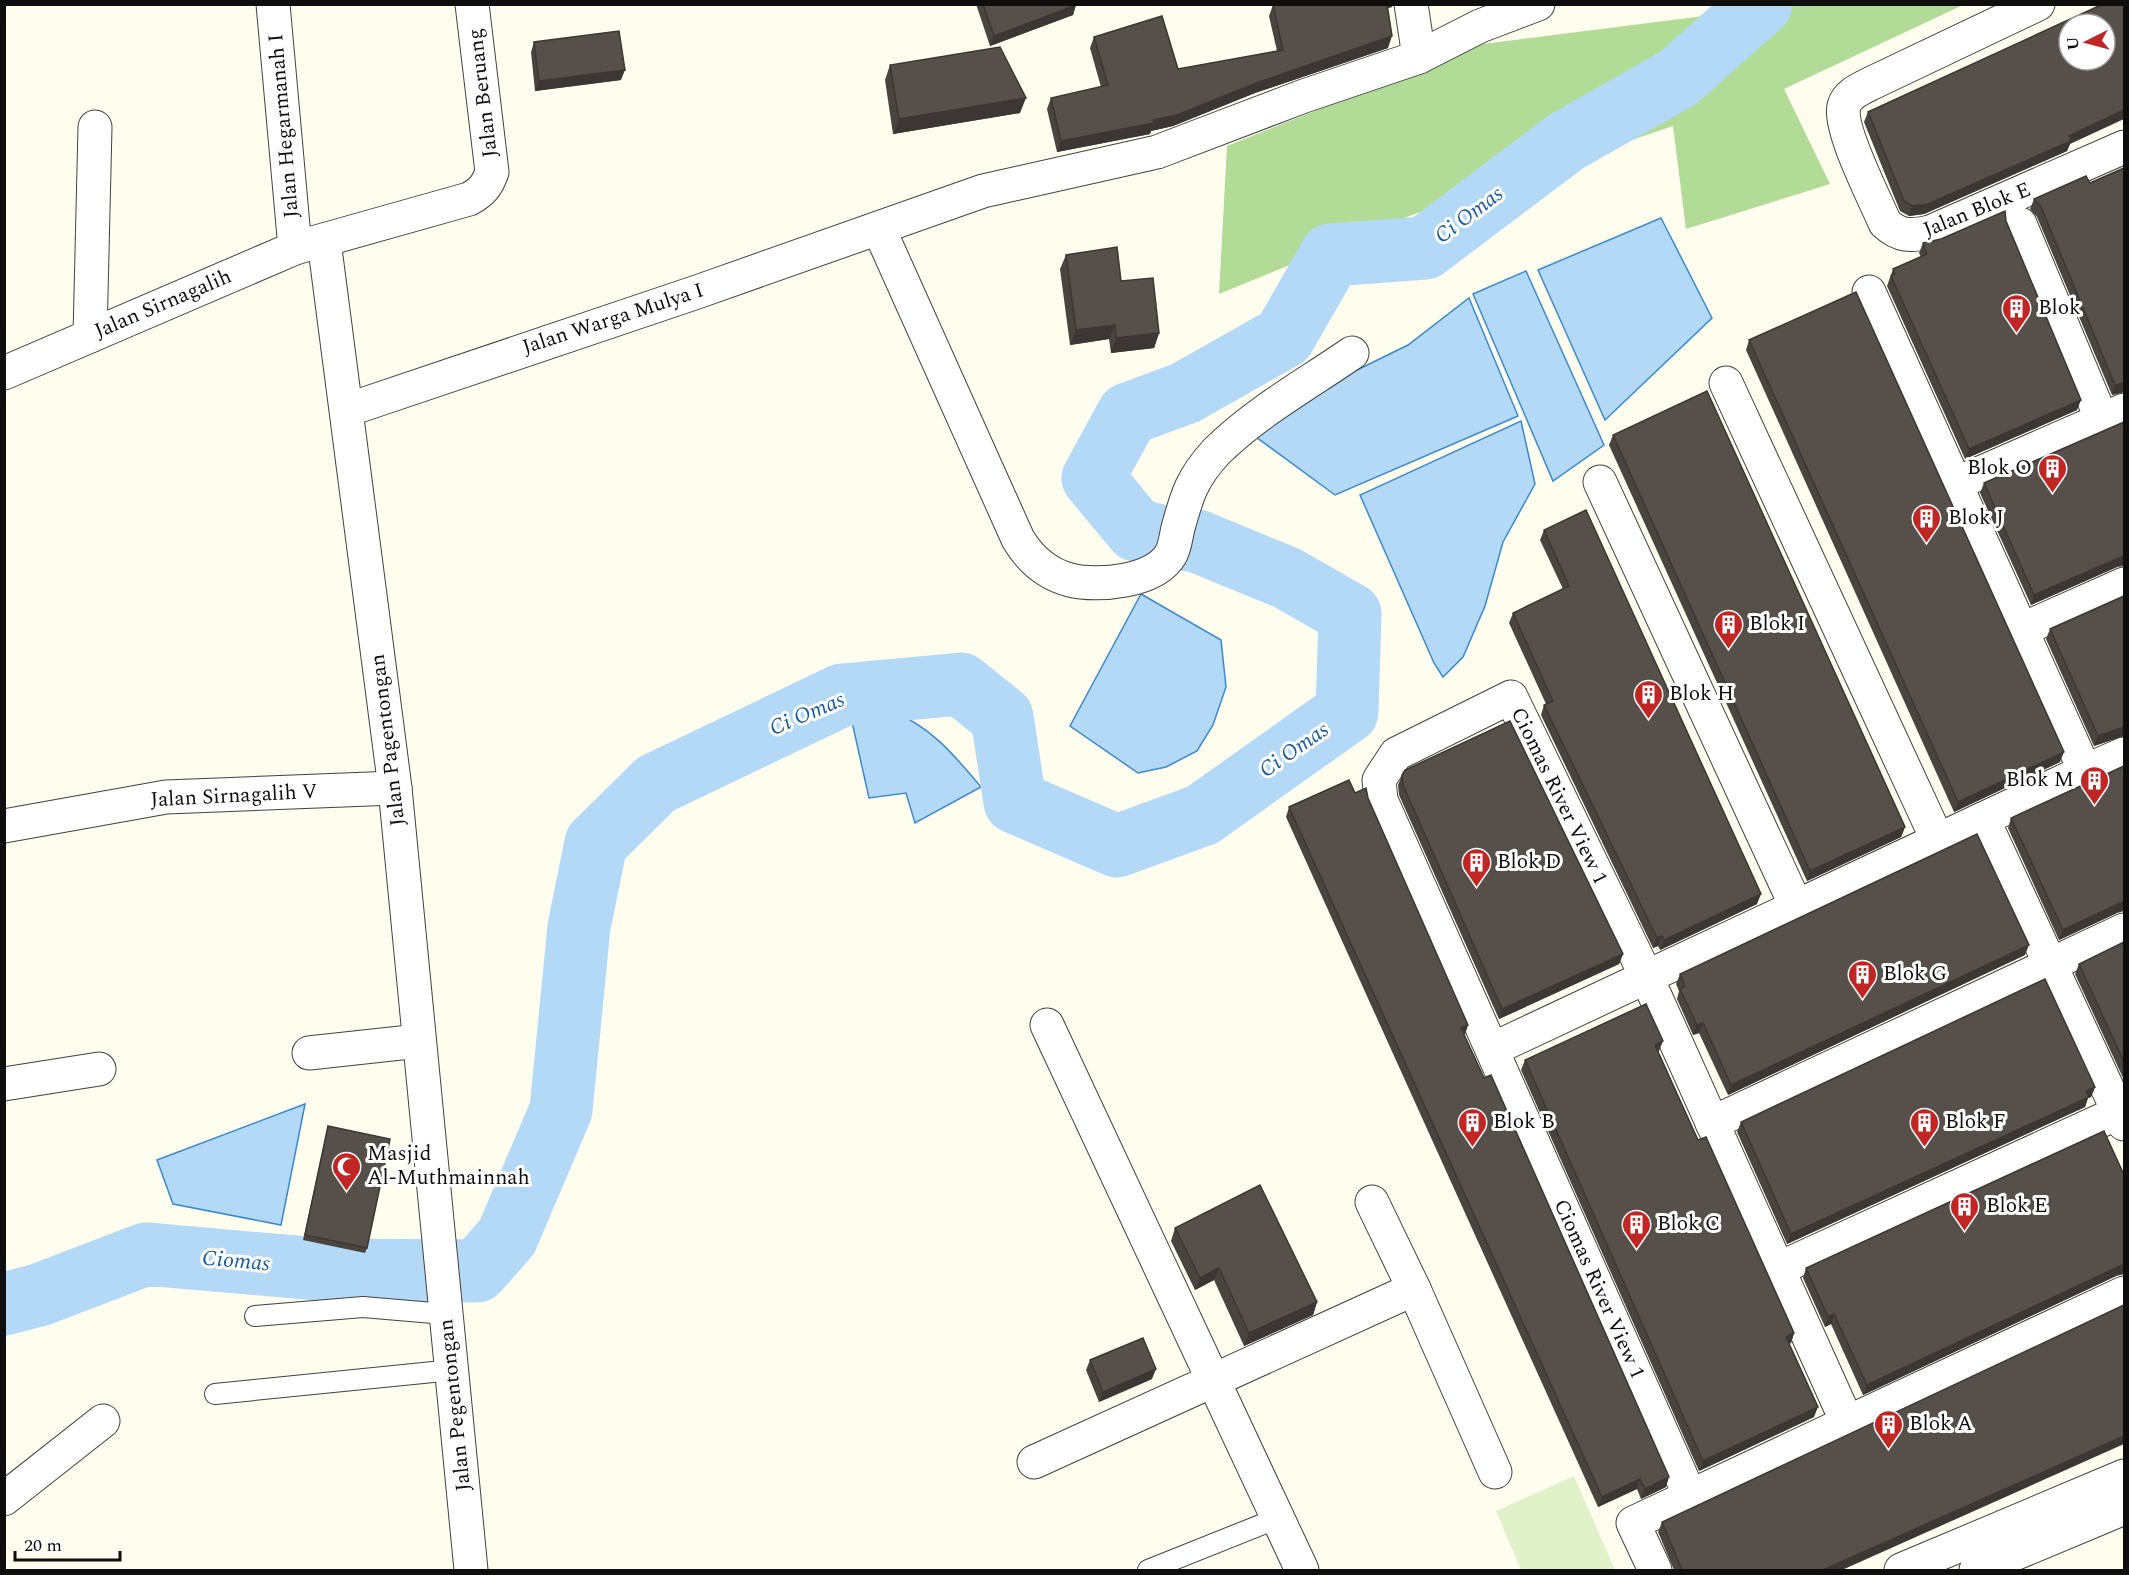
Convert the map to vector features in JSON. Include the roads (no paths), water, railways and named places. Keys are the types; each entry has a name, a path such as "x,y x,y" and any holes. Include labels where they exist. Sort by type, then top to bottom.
{"street":[{"name":"Jalan Hegarmanah I","path":"273,4 309,244"},
{"name":"Jalan Beruang","path":"309,244 469,199 488,185 492,172 472,4"},
{"path":"1411,4 1419,57"},
{"name":"Jalan Warga Mulya I","path":"347,410 984,191 1157,152 1419,57 1480,26 1538,4"},
{"name":"Jalan Blok E","path":"2038,4 1872,83 1853,93 1844,105 1843,120 1885,223 1895,232 1909,236 1930,232 2124,147"},
{"path":"90,336 95,127"},
{"path":"1955,484 2113,415 2019,224"},
{"path":"879,229 1018,539 1028,556 1041,566 1071,580 1095,581 1138,577 1153,571 1171,554 1190,486 1203,467 1234,436 1352,353"},
{"name":"Jalan Sirnagalih","path":"4,373 309,244"},
{"name":"Jalan Pagentongan","path":"309,244 347,410 394,788 439,1240"},
{"path":"1869,292 2085,771"},
{"path":"1726,382 1938,841"},
{"path":"1600,482 1797,908"},
{"path":"2021,630 2124,584"},
{"name":"Ciomas River View 1","path":"1690,1496 1381,800 1379,780 1396,753 1512,697 1647,978 1847,1422"},
{"path":"1493,1049 2124,754"},
{"name":"Jalan Sirnagalih V","path":"4,826 166,797 394,788"},
{"path":"1778,1269 2123,1115 1983,819"},
{"path":"1712,1123 2124,930"},
{"path":"1047,1026 1214,1378 1302,1570"},
{"path":"309,1053 419,1041"},
{"path":"4,1084 99,1069"},
{"path":"1371,1202 1414,1289 1495,1472"},
{"name":"Jalan Pegentongan","path":"439,1240 471,1570"},
{"path":"1034,1462 1214,1378 1414,1289"},
{"path":"1654,1570 1633,1523 2124,1293"},
{"path":"4,1499 103,1421"},
{"path":"1901,1570 2124,1476"},
{"path":"1976,1570 2124,1508"}],"lane":[{"path":"255,1316 363,1307 448,1333"},
{"path":"215,1394 448,1333"},
{"path":"1148,1570 1278,1518"}],"water":[{"path":"1661,218 1712,318 1605,420 1538,270"},
{"path":"1526,271 1604,445 1553,481 1473,294"},
{"path":"1469,298 1518,416 1335,495 1256,437 1355,371 1408,345"},
{"path":"1521,421 1535,484 1503,542 1485,606 1463,657 1443,677 1434,663 1360,495"},
{"path":"1141,594 1221,640 1226,687 1213,725 1197,751 1166,767 1138,773 1070,726"},
{"path":"848,704 885,709 917,724 940,742 981,787 915,823 906,793 869,798"},
{"path":"305,1104 281,1225 173,1204 157,1160"}],"waterway":[{"name":"Ci Omas","path":"4,1304 39,1295 146,1254 330,1270 477,1271 507,1237 561,1110 579,927 596,843 656,784 842,695 961,684 1002,717 1015,802 1117,846 1202,815 1347,712 1350,614 1287,578 1197,541 1136,530 1093,478 1128,414 1185,393 1284,337 1331,255 1425,248 1567,141 1678,78 1761,4"}],"place":[{"name":"Blok","path":"2017,334"},
{"name":"Blok O","path":"2053,494"},
{"name":"Blok J","path":"1927,544"},
{"name":"Blok I","path":"1728,650"},
{"name":"Blok H","path":"1648,720"},
{"name":"Blok M","path":"2095,806"},
{"name":"Blok D","path":"1476,888"},
{"name":"Blok G","path":"1862,1000"},
{"name":"Blok B","path":"1472,1148"},
{"name":"Blok F","path":"1924,1148"},
{"name":"Masjid Al-Muthmainnah","path":"346,1192"},
{"name":"Blok E","path":"1965,1232"},
{"name":"Blok C","path":"1636,1250"},
{"name":"Blok A","path":"1888,1450"}],"water label":[{"name":"Ciomas","path":"236,1261"}]}
